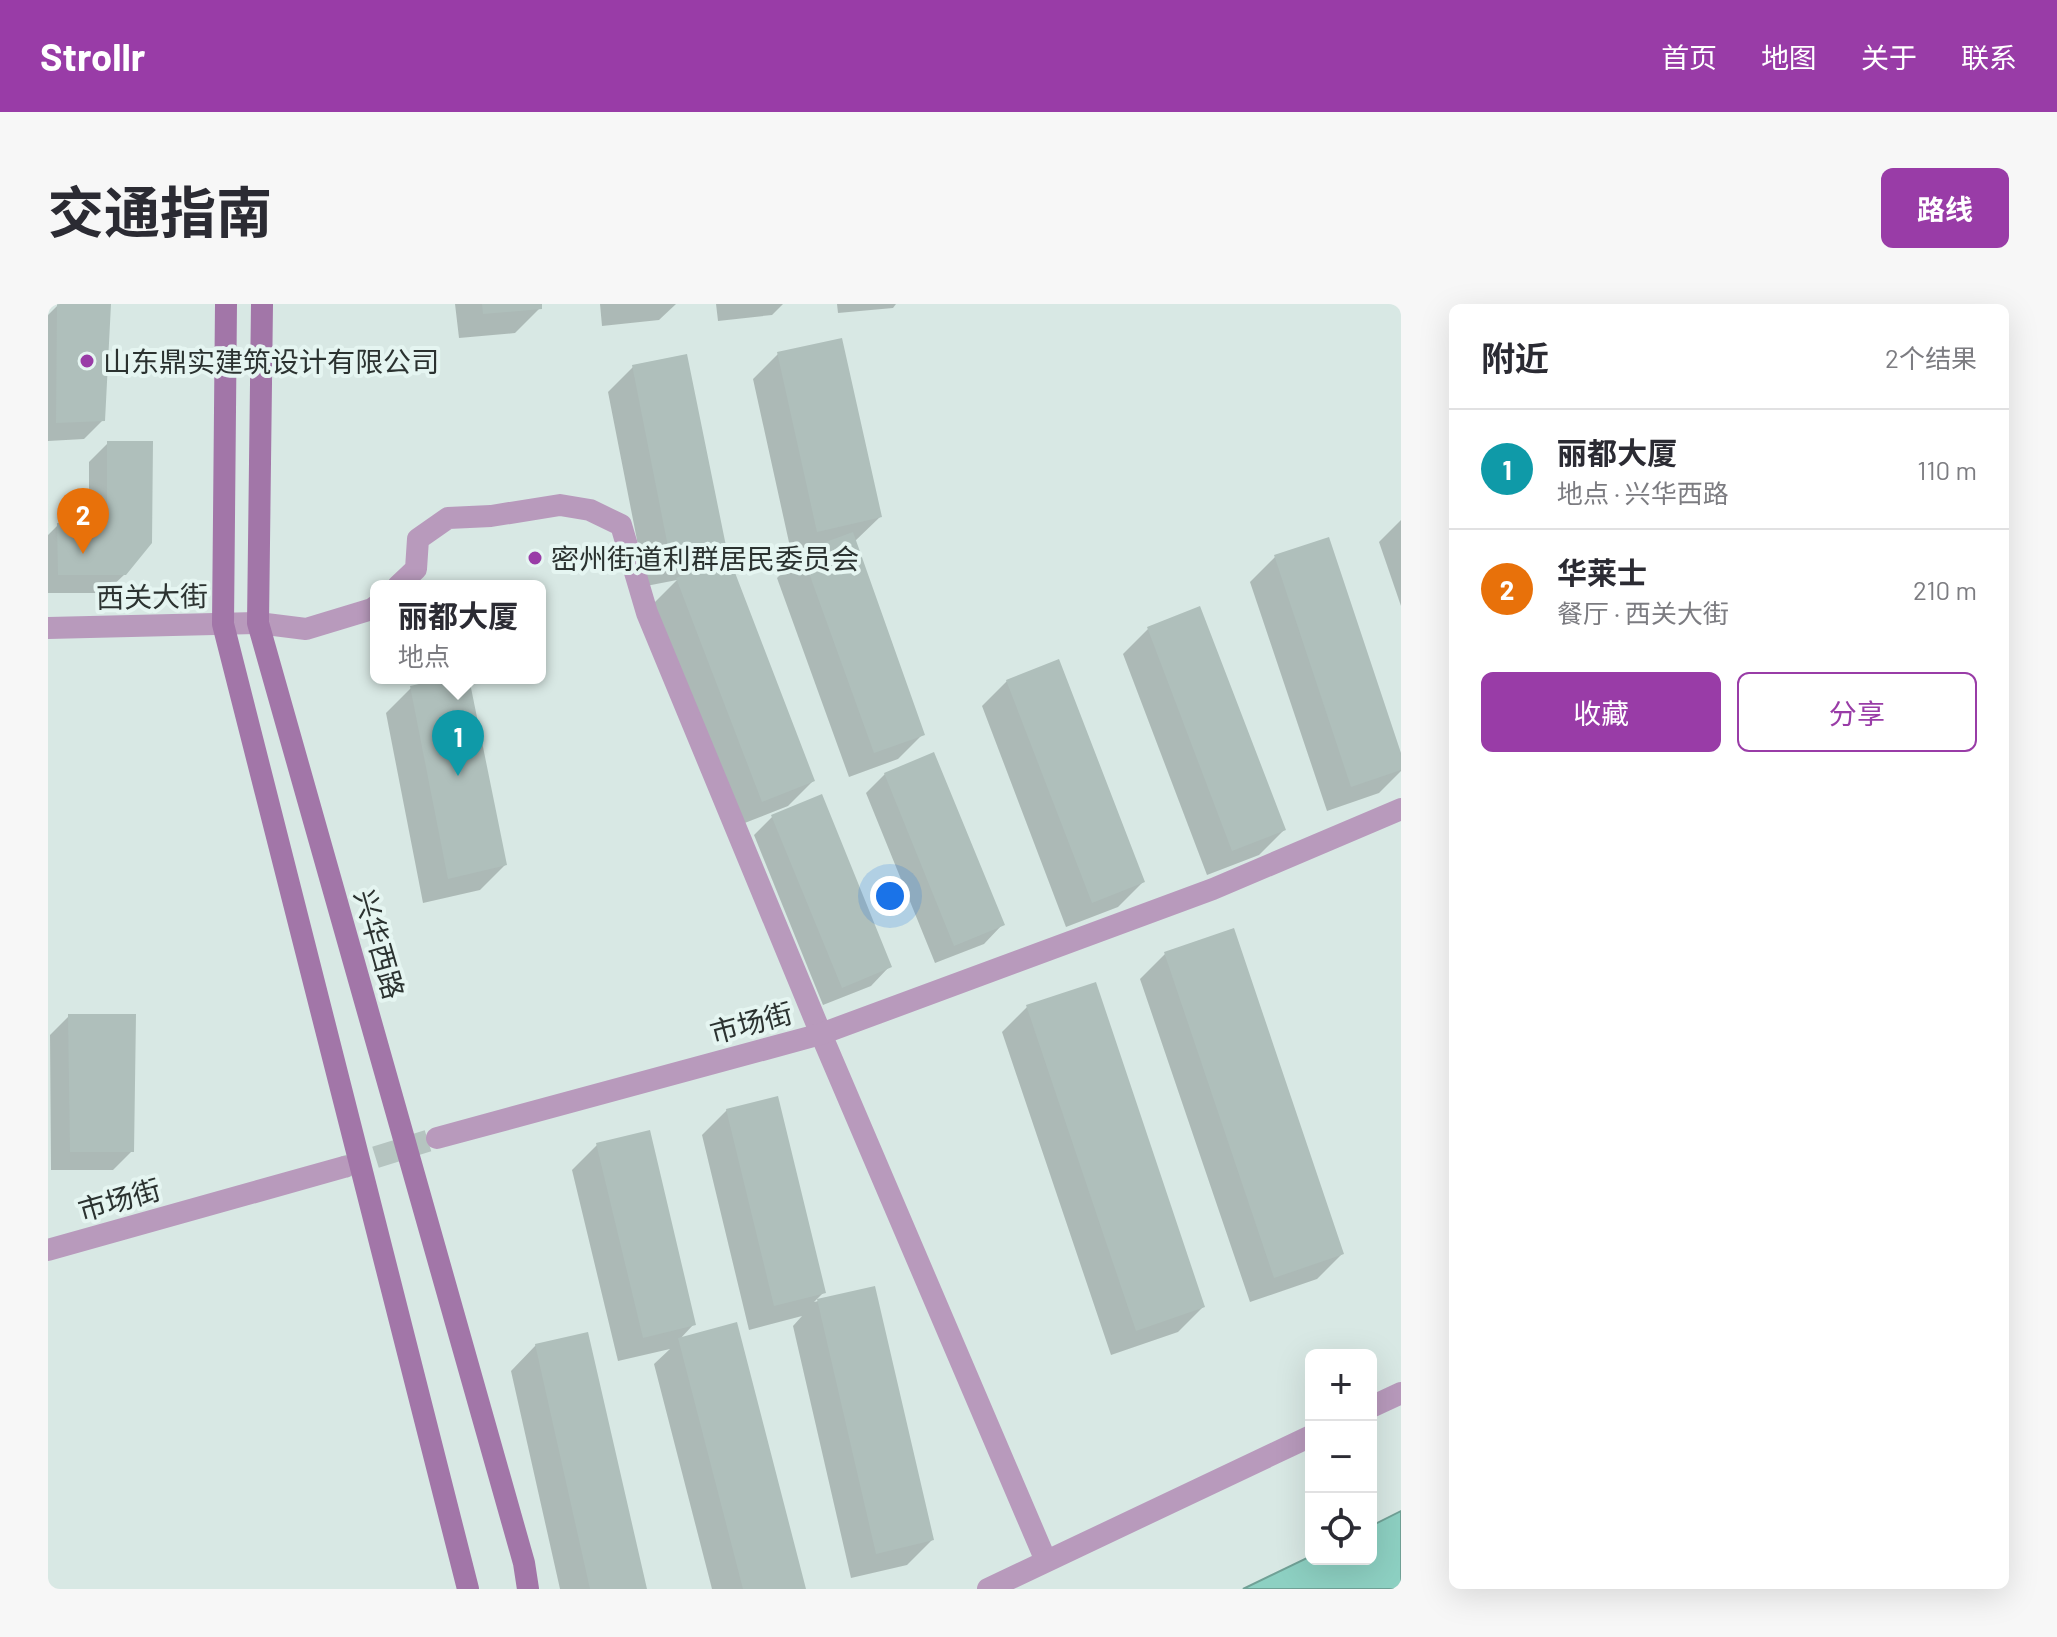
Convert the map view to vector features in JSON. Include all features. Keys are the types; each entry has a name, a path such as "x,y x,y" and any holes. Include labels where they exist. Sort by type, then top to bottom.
{"main road":[{"path":"226,304 223,624 467,1588"},
{"name":"兴华西路","path":"262,304 258,623 524,1563 528,1589"}],"street":[{"path":"404,580 416,569 418,539 448,518 491,516 560,505 590,510 621,525 647,613 821,1034 1046,1561"},
{"name":"西关大街","path":"48,628 258,623 306,629 370,608"},
{"name":"市场街","path":"437,1138 821,1034 1213,889 1401,809"},
{"name":"市场街","path":"48,1250 344,1167"},
{"path":"1377,1404 1401,1393"},
{"path":"988,1589 1305,1439"}],"shaded area":[{"path":"1401,1511 1401,1589 1243,1589 1305,1559 1305,1565 1377,1565 1377,1523"}],"building":[{"path":"57,304 111,304 105,421 56,423"},
{"path":"482,304 542,304 542,309 483,314"},
{"path":"842,338 882,517 817,532 777,352"},
{"path":"687,354 727,551 671,562 632,365"},
{"path":"107,441 153,441 152,543 126,575 58,575 57,523 107,521"},
{"path":"853,532 925,735 874,753 801,551"},
{"path":"1329,537 1401,753 1401,770 1351,787 1274,555"},
{"path":"729,557 815,781 762,802 676,578"},
{"path":"1200,606 1286,830 1232,851 1147,627"},
{"path":"1059,659 1145,882 1092,903 1006,680"},
{"path":"470,684 507,865 448,879 410,686"},
{"path":"934,752 1005,925 954,946 884,773"},
{"path":"822,794 892,967 842,988 771,815"},
{"path":"1234,928 1344,1254 1274,1278 1164,952"},
{"path":"1096,982 1205,1307 1136,1331 1026,1005"},
{"path":"68,1014 136,1014 134,1152 70,1152"},
{"path":"778,1096 826,1293 774,1306 726,1109"},
{"path":"650,1130 696,1325 643,1338 596,1143"},
{"path":"875,1286 934,1540 876,1554 817,1299"},
{"path":"737,1322 806,1589 743,1589 678,1338"},
{"path":"588,1332 647,1589 590,1589 535,1344"}],"tunnel":[{"path":"344,1167 437,1138"}],"place":[{"name":"山东鼎实建筑设计有限公司","path":"87,361"},
{"name":"华莱士","path":"83,554"},
{"name":"密州街道利群居民委员会","path":"535,558"},
{"name":"丽都大厦","path":"458,776"}]}
